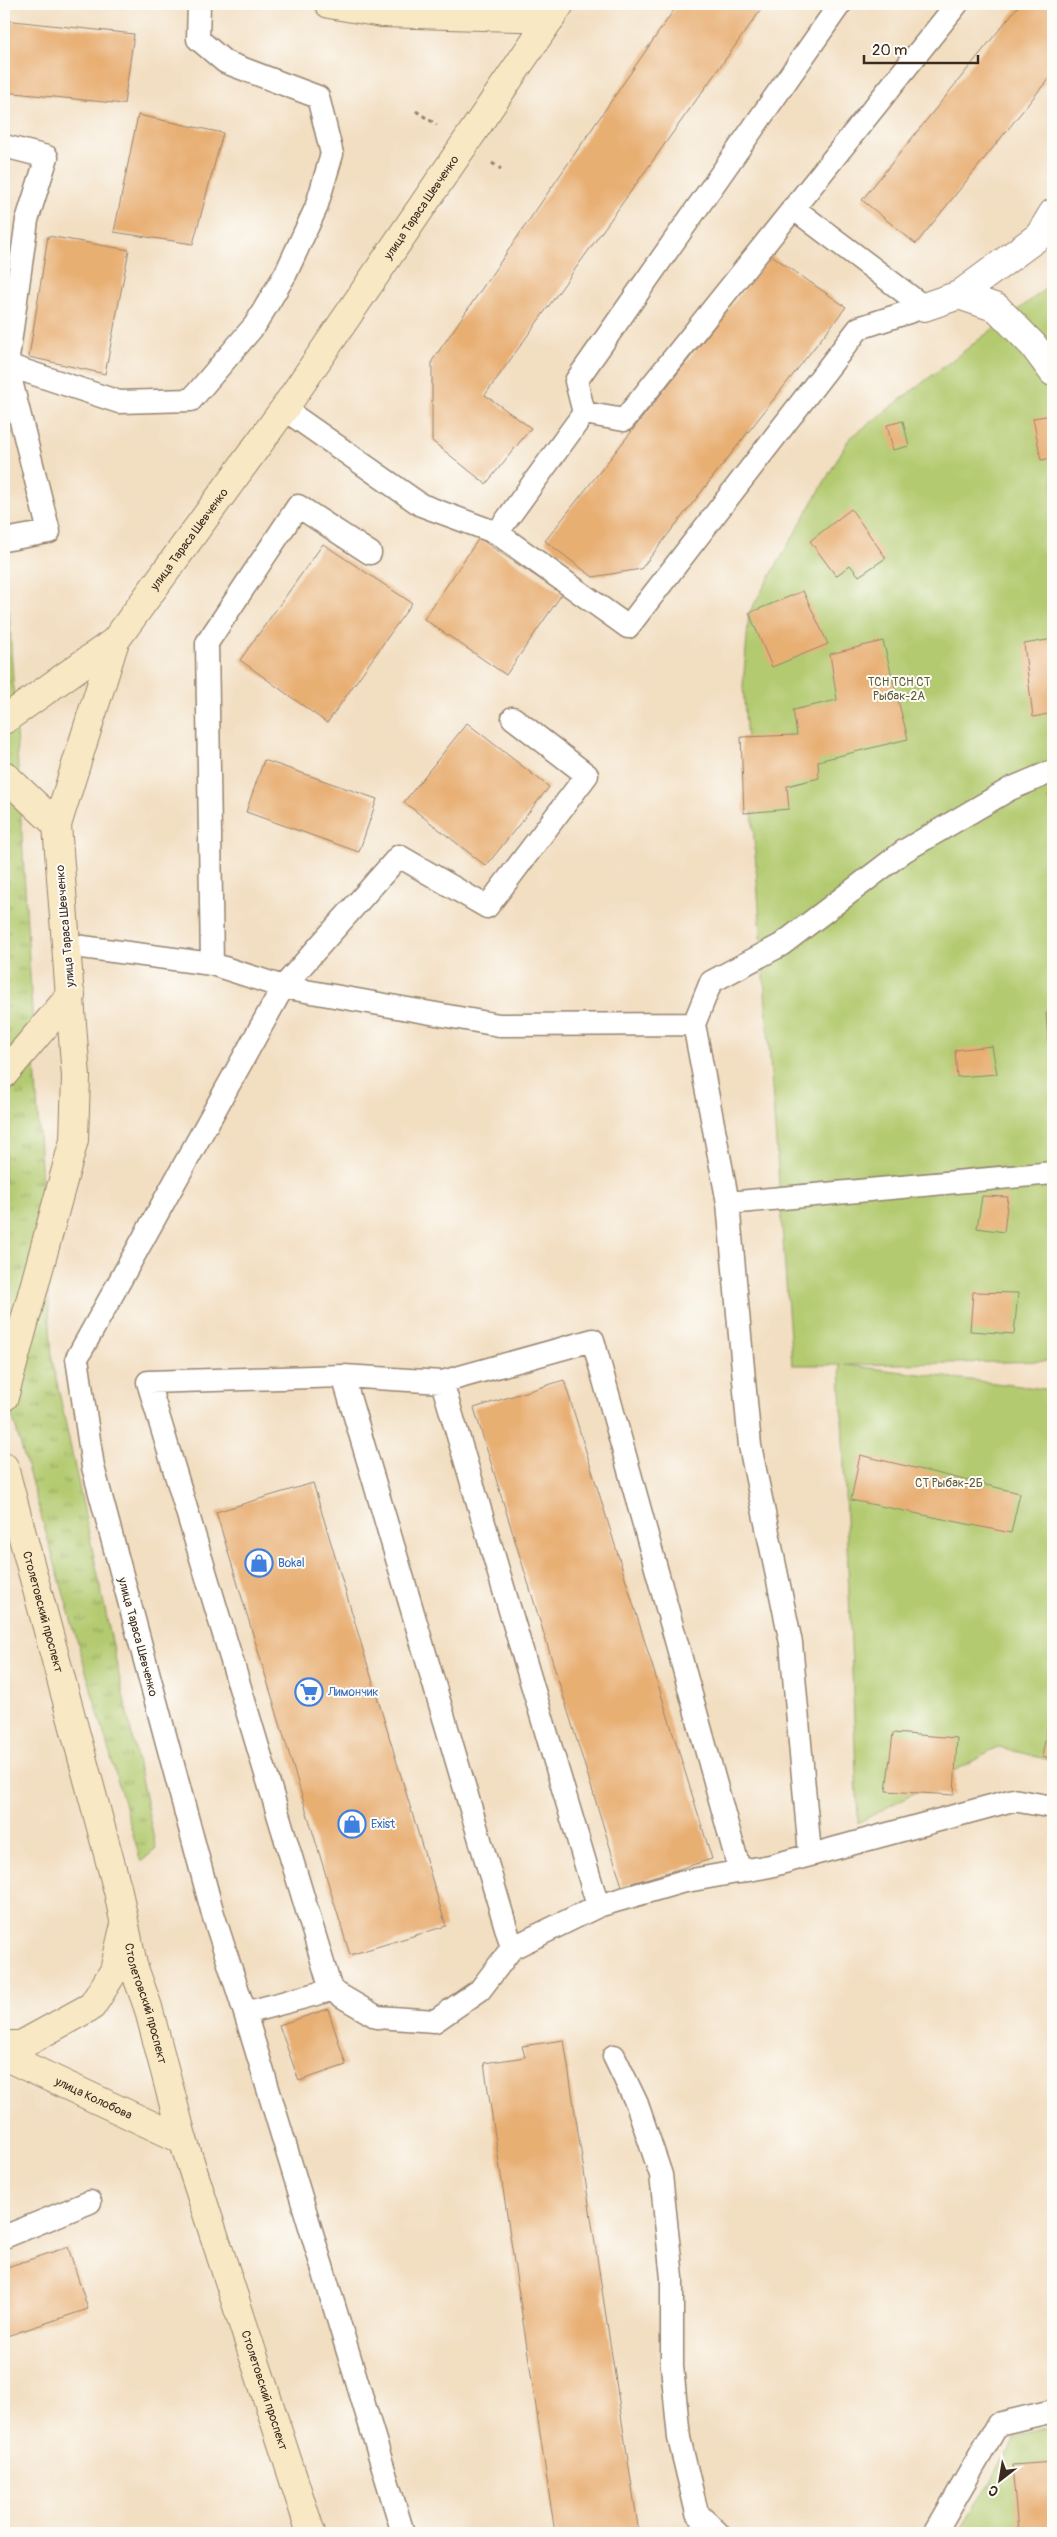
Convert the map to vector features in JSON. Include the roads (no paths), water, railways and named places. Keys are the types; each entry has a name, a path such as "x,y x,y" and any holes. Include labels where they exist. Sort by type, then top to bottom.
{"main road":[{"path":"329,4 382,13 555,11"},
{"path":"496,4 555,11"},
{"name":"улица Тараса Шевченко","path":"4,1397 74,1140 76,1077 57,825 115,641 284,409 555,11"},
{"path":"4,720 115,641"},
{"path":"4,775 57,825"},
{"path":"4,1074 71,995"},
{"name":"Столетовский проспект","path":"4,1467 118,1891 133,1965 148,2007 183,2140 311,2533"},
{"path":"4,2045 21,2045 92,2006 114,1971 123,1932 118,1891"},
{"name":"улица Колобова","path":"4,2056 183,2140"}],"street":[{"path":"924,307 959,295 1039,236 1053,213"},
{"path":"959,295 997,308 1033,345 1053,372"}],"lane":[{"path":"7,365 119,402 191,400 255,325 286,273 316,208 332,154 318,97 225,62 198,39 199,4"},
{"path":"497,533 584,413 576,381 840,4"},
{"path":"584,413 624,420 957,4"},
{"path":"4,146 47,157 27,220 7,365 49,532 4,540"},
{"path":"793,208 924,307"},
{"path":"284,409 421,505 497,533 628,627 859,328 924,307"},
{"path":"212,964 207,643 298,506 370,553"},
{"path":"283,987 399,856 487,907 587,775 513,718"},
{"path":"810,1854 791,1643 750,1446 728,1203 694,1024 712,982 781,945 904,851 1010,789 1053,771"},
{"path":"67,945 212,964 283,987 499,1025 694,1024"},
{"name":"улица Тараса Шевченко","path":"283,987 77,1358 92,1467 213,1914 245,2013 403,2533"},
{"path":"728,1203 1053,1173"},
{"path":"740,1872 593,1340 442,1382 343,1376 148,1382 331,1990 377,2017 435,2021 480,1990 512,1948 598,1906 681,1882 740,1872 1014,1800 1053,1807"},
{"path":"343,1376 512,1948"},
{"path":"442,1382 598,1906"},
{"path":"245,2013 331,1990"},
{"path":"614,2056 638,2104 661,2175 672,2278 672,2366 679,2438 697,2513 718,2533"},
{"path":"4,2237 90,2202"},
{"path":"927,2533 936,2533 998,2424 1053,2411"}],"place":[{"name":"Bokal","path":"259,1563"},
{"name":"Лимончик","path":"309,1692"},
{"name":"Exist","path":"352,1824"}],"park label":[{"name":"ТСН ТСН СТ Рыбак-2А","path":"899,689"},
{"name":"СТ Рыбак-2Б","path":"949,1483"}]}
